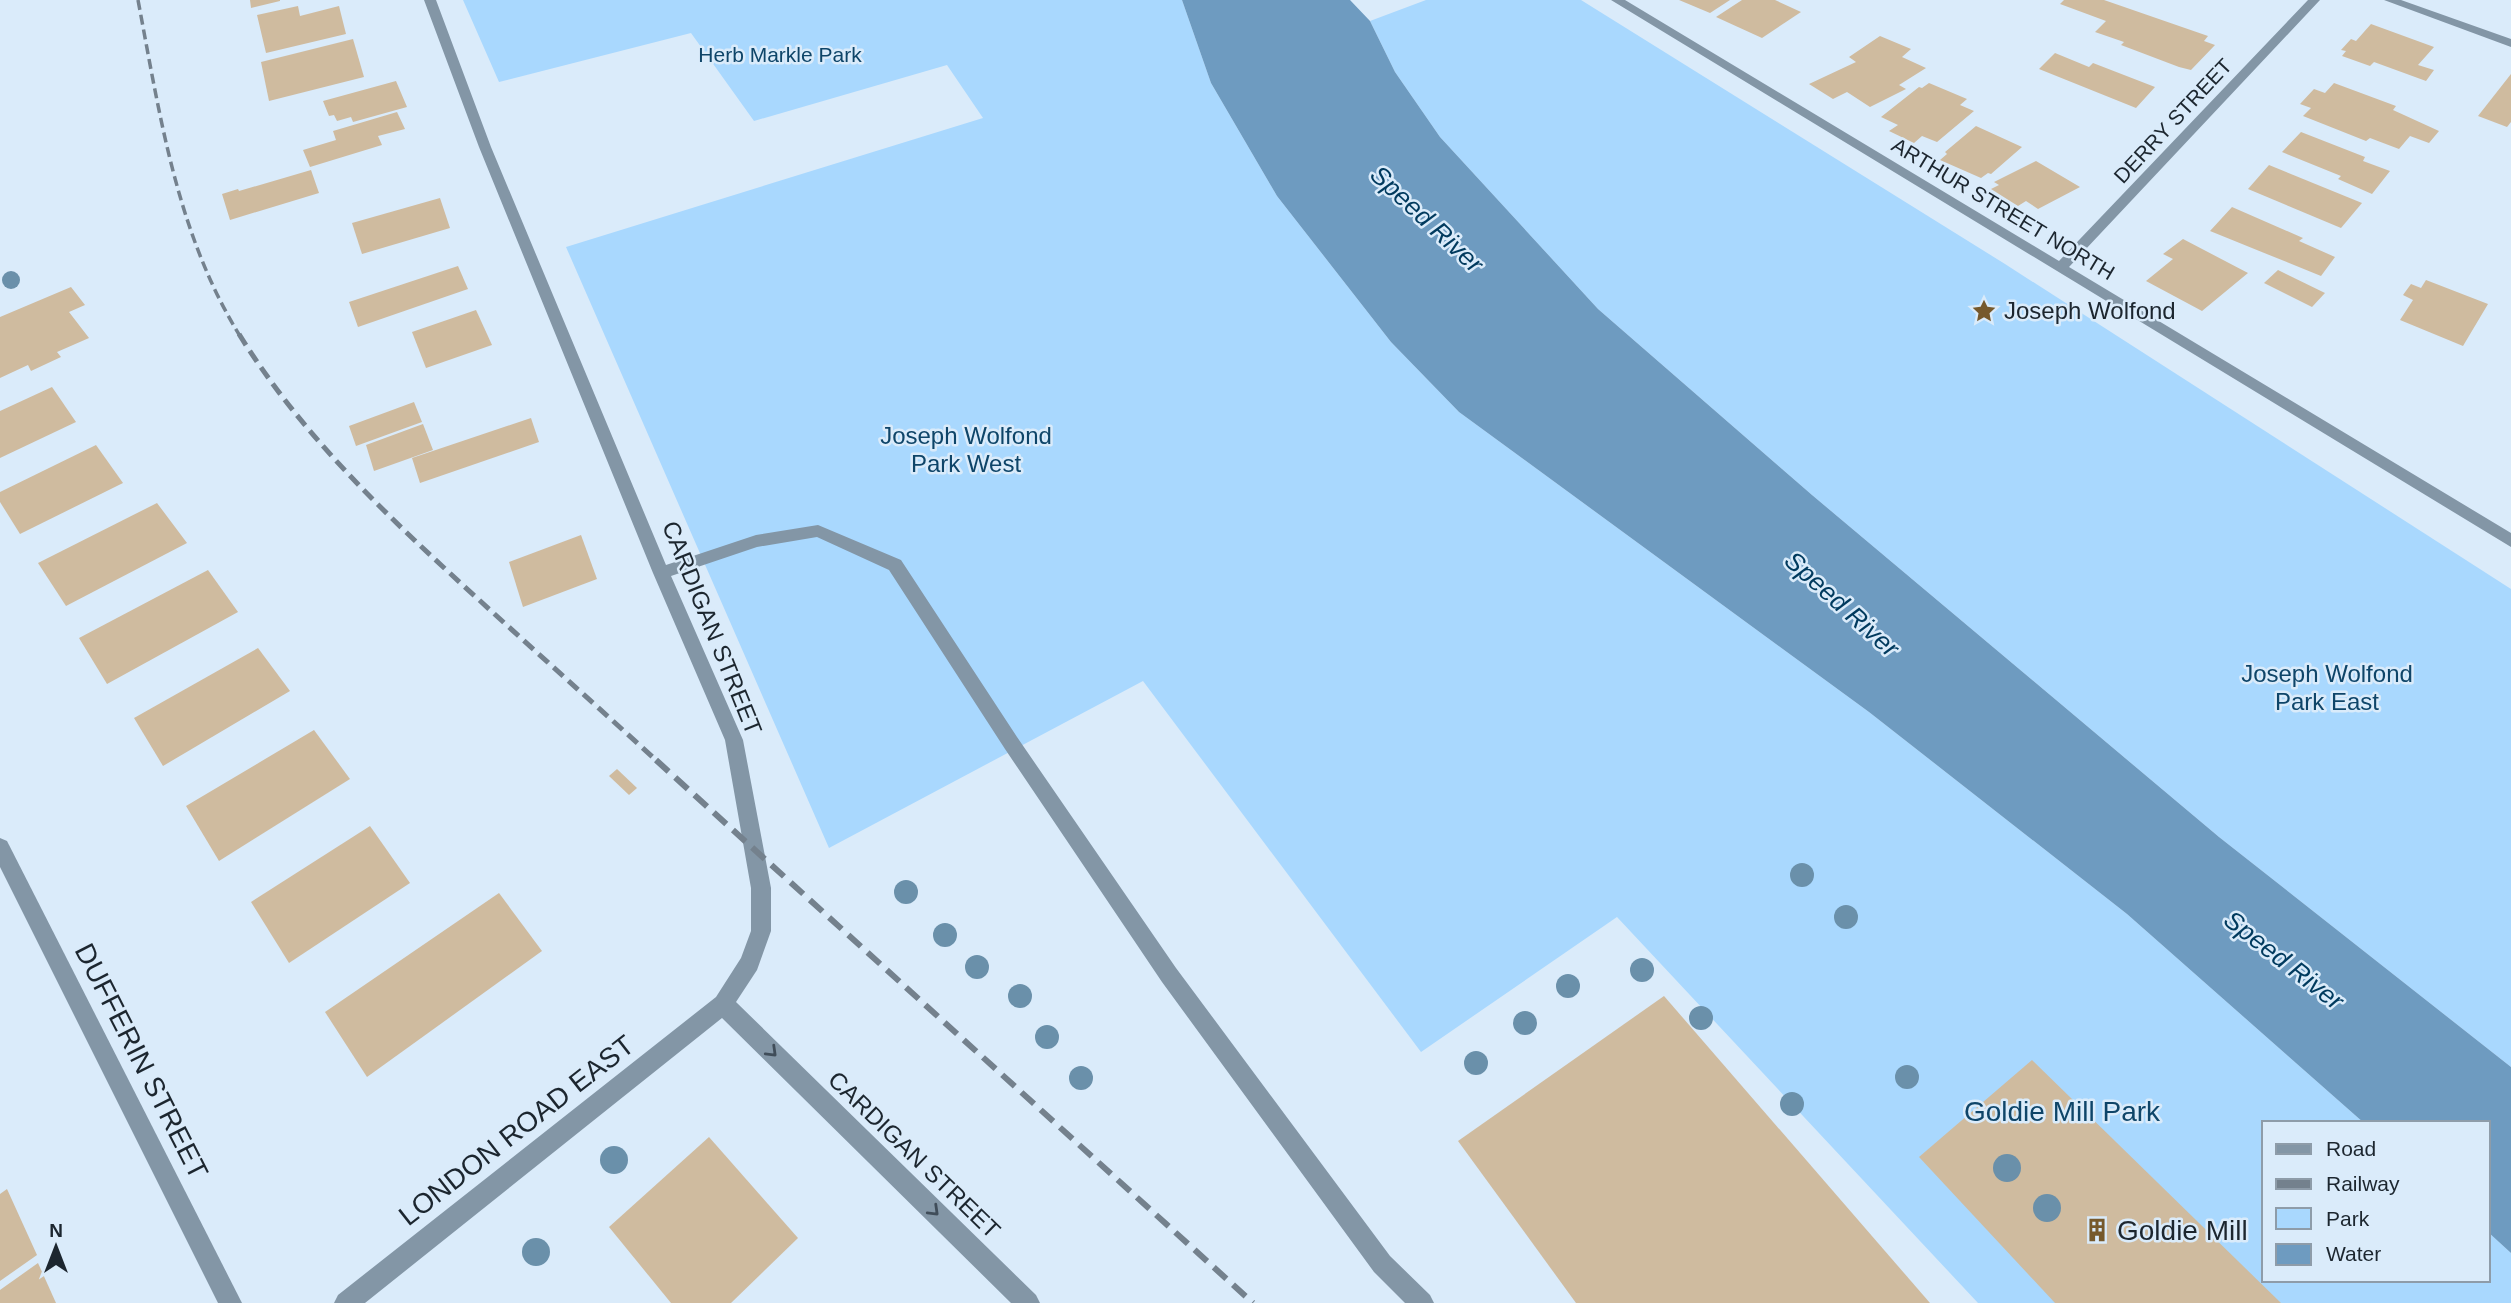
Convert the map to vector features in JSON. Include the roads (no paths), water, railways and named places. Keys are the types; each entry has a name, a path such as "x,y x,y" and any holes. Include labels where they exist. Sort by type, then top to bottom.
{"street":[{"name":"CARDIGAN STREET","path":"429,0 485,147 661,573 734,740 761,888 761,931 750,963 723,1004 1027,1303"},
{"name":"ARTHUR STREET NORTH","path":"1617,0 2511,541"},
{"name":"DERRY STREET","path":"2061,268 2314,0"},
{"path":"2390,0 2511,43"},
{"path":"661,573 756,541 818,531 895,565 1011,743 1169,975 1382,1265 1422,1303"},
{"name":"DUFFERIN STREET","path":"0,847 230,1303"},
{"name":"LONDON ROAD EAST","path":"346,1303 723,1004"}],"water":[{"name":"Speed River","path":"1182,0 1350,0 1370,21 1395,72 1440,137 1598,309 1812,495 2219,837 2511,1067 2511,1253 2490,1234 2490,1121 2362,1121 2127,914 1869,712 1459,412 1391,342 1277,196 1211,83"}],"railway":[{"path":"138,0 163,130 186,215 218,297 240,336"},
{"path":"239,334 290,407 380,506 444,568 658,762"},
{"path":"656,760 1253,1303"}],"place":[{"name":"Joseph Wolfond","path":"1984,311"},
{"name":"Goldie Mill","path":"2097,1230"}],"park label":[{"name":"Herb Markle Park","path":"780,55"},
{"name":"Joseph Wolfond Park West","path":"966,450"},
{"name":"Joseph Wolfond Park East","path":"2327,688"},
{"name":"Goldie Mill Park","path":"2062,1111"}]}
